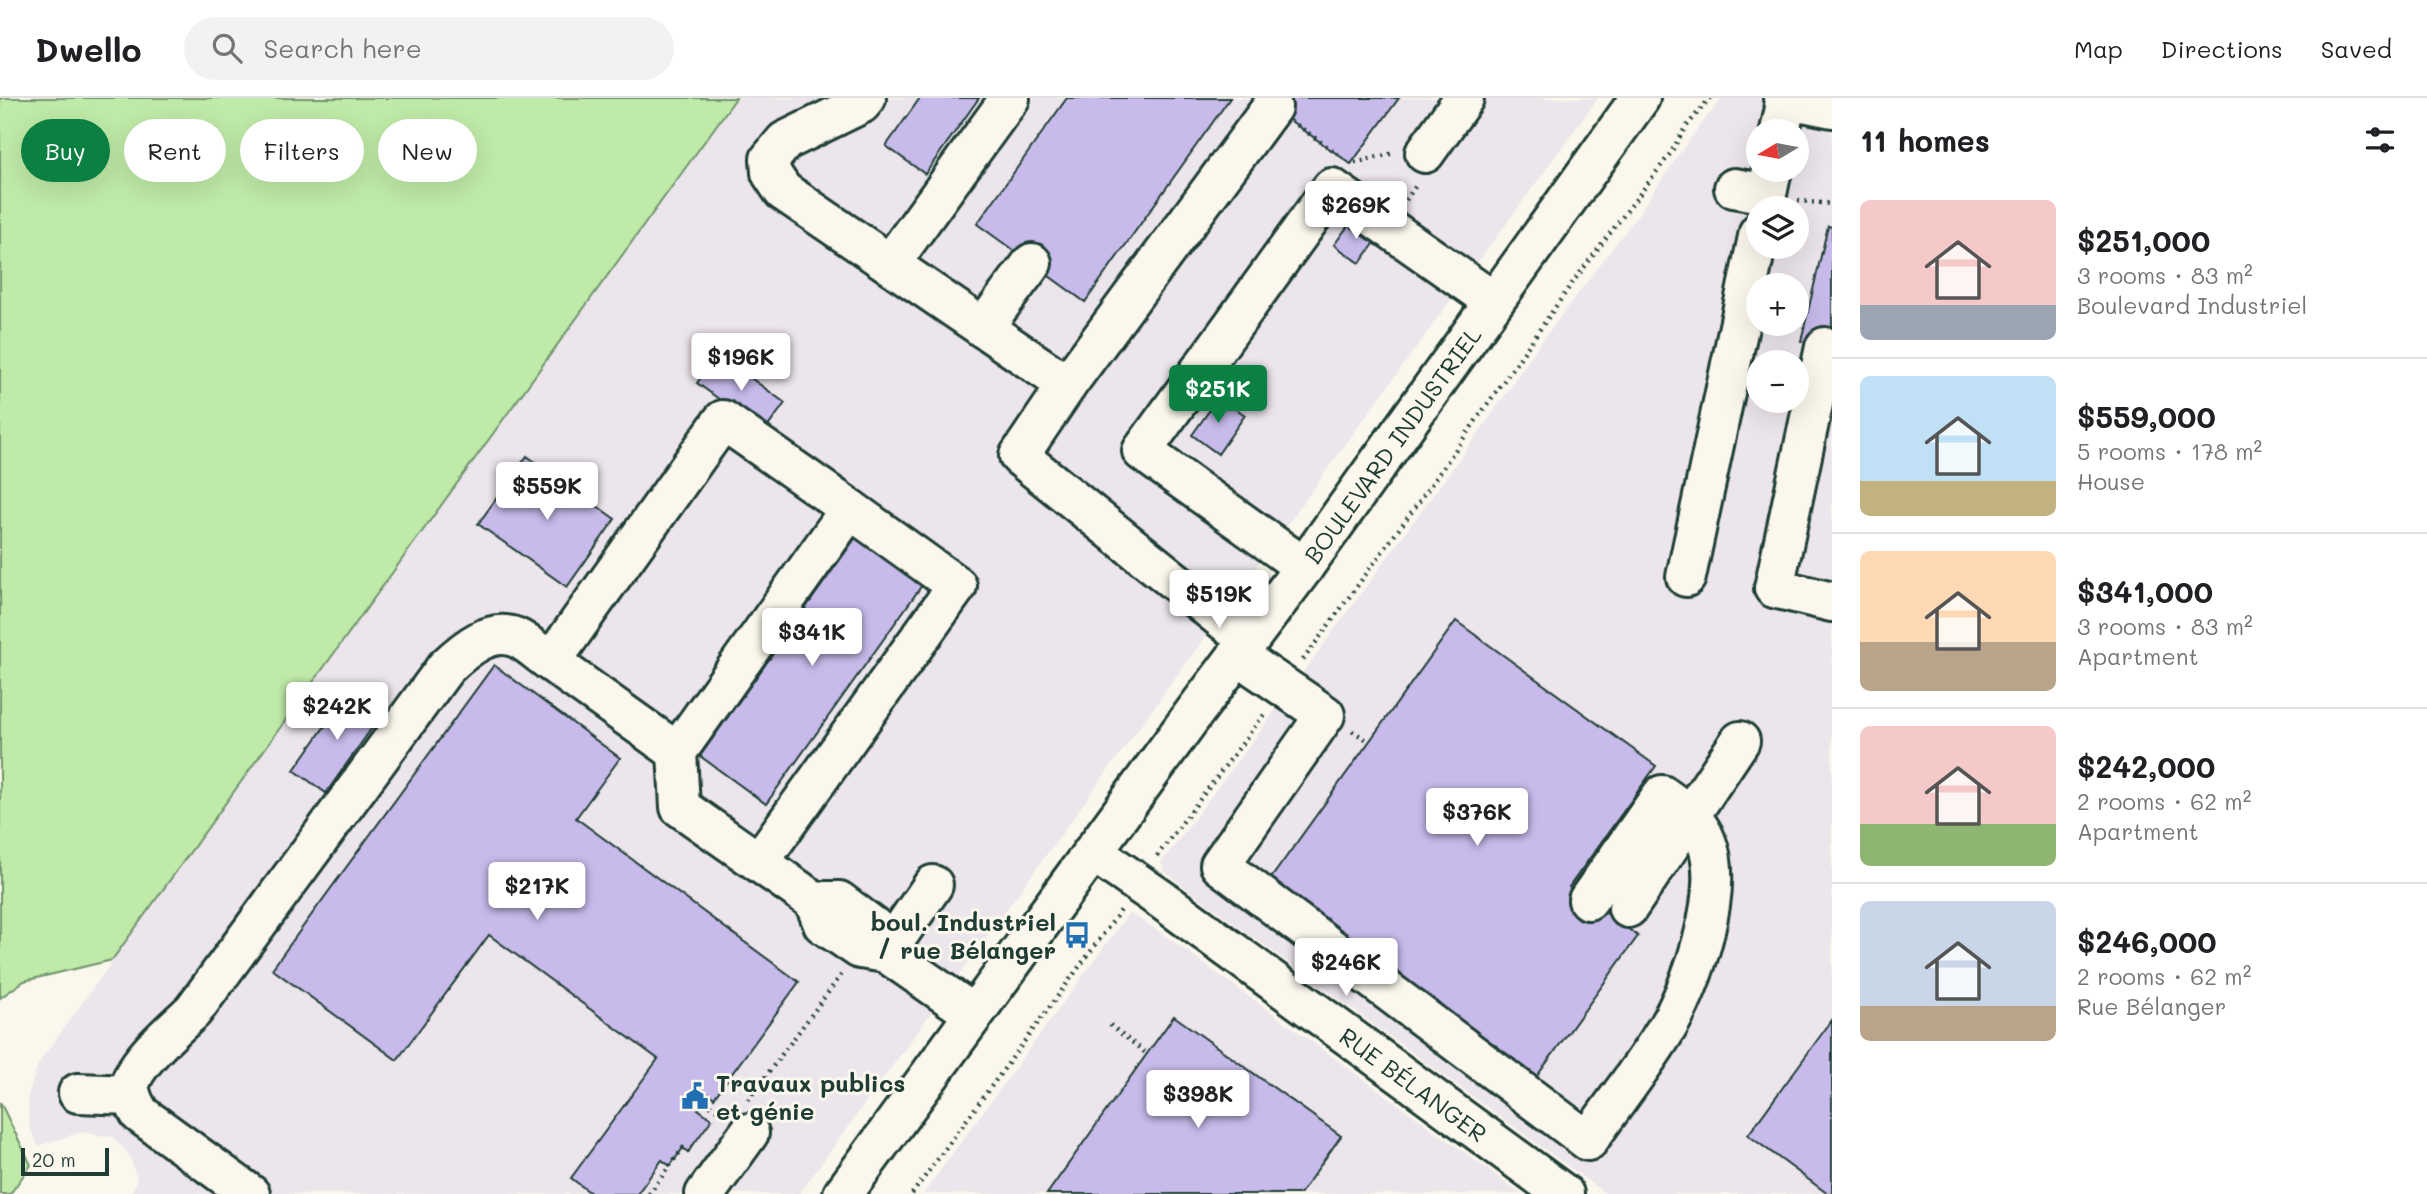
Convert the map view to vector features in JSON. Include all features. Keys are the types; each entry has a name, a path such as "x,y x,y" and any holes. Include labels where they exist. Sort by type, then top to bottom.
{"street":[{"path":"866,98 862,104 785,141 770,159 771,173 783,191 1068,385"},
{"path":"890,264 1010,98"},
{"path":"1421,168 1464,98"},
{"name":"BOULEVARD INDUSTRIEL","path":"843,1194 1304,567 1640,98"},
{"path":"1782,119 1785,98 1832,108"},
{"path":"1272,107 1018,456 1325,716 1220,865 1588,1141"},
{"path":"1304,567 1142,451 1332,188 1493,301"},
{"path":"1686,577 1753,259"},
{"path":"983,328 1032,264"},
{"path":"1825,347 1774,588 1832,601"},
{"path":"551,662 603,562 723,420 957,586 759,862"},
{"path":"850,509 677,752 680,807 814,901 839,901 875,928 886,953 974,1014"},
{"path":"250,1194 140,1114 131,1095 132,1079 159,1041 193,1011 363,760 446,667 475,644 487,638 509,635 519,639 677,752"},
{"path":"1628,908 1740,741"},
{"path":"1559,1190 1588,1141 1668,1025 1705,935 1712,872 1707,841 1691,816 1662,795 1588,900"},
{"name":"RUE BÉLANGER","path":"1093,852 1559,1190"},
{"path":"886,953 933,885"},
{"path":"78,1093 131,1095"},
{"path":"705,1194 741,1122"}],"path":[{"path":"1296,670 1445,466 1573,282 1663,163 1685,128 1710,98"},
{"path":"1272,107 1341,156"},
{"path":"1352,164 1395,152 1421,168 1404,202"},
{"path":"1765,192 1808,203 1832,204"},
{"path":"1164,846 1262,718"},
{"path":"912,1194 1122,910"},
{"path":"704,1101 741,1122 846,968"},
{"path":"1110,1025 1147,1054"}],"shaded area":[{"path":"736,98 1598,98 799,1194 131,1194 137,1180 130,1156 113,1137 81,1132 38,1146 29,1125 28,1096 38,1064"},
{"path":"1722,98 1832,98 1832,1194 1606,1194 1187,889 1165,872 1161,863 1488,420 1538,346"},
{"path":"1129,913 1159,931 1522,1194 923,1194"}],"green space":[{"path":"0,98 736,98 112,960 24,981 0,998"},
{"path":"0,1102 31,1165 10,1194 0,1194"}],"building":[{"path":"920,98 979,98 925,174 886,146"},
{"path":"1067,98 1230,98 1085,302 977,224"},
{"path":"1259,98 1399,98 1351,164"},
{"path":"1353,219 1379,237 1360,263 1334,245"},
{"path":"1828,226 1832,227 1832,348 1801,341 1802,336 1809,336 1809,307"},
{"path":"718,354 785,403 764,432 697,383"},
{"path":"1219,397 1245,415 1218,454 1192,435"},
{"path":"527,456 615,519 567,587 478,524"},
{"path":"859,533 925,581 766,804 700,756"},
{"path":"1456,621 1656,766 1569,887 1638,936 1537,1076 1269,881"},
{"path":"494,665 620,758 576,818 799,982 714,1098 709,1094 698,1109 712,1119 688,1152 683,1148 670,1166 662,1160 637,1194 592,1194 571,1178 658,1059 489,935 397,1060 272,969"},
{"path":"349,692 381,715 326,793 294,770"},
{"path":"1174,1016 1341,1136 1300,1194 1047,1194"},
{"path":"1832,1020 1832,1194 1828,1194 1748,1135"}],"place":[{"name":"boul. Industriel / rue Bélanger","path":"1077,935"},
{"name":"Travaux publics et génie","path":"695,1096"}]}
